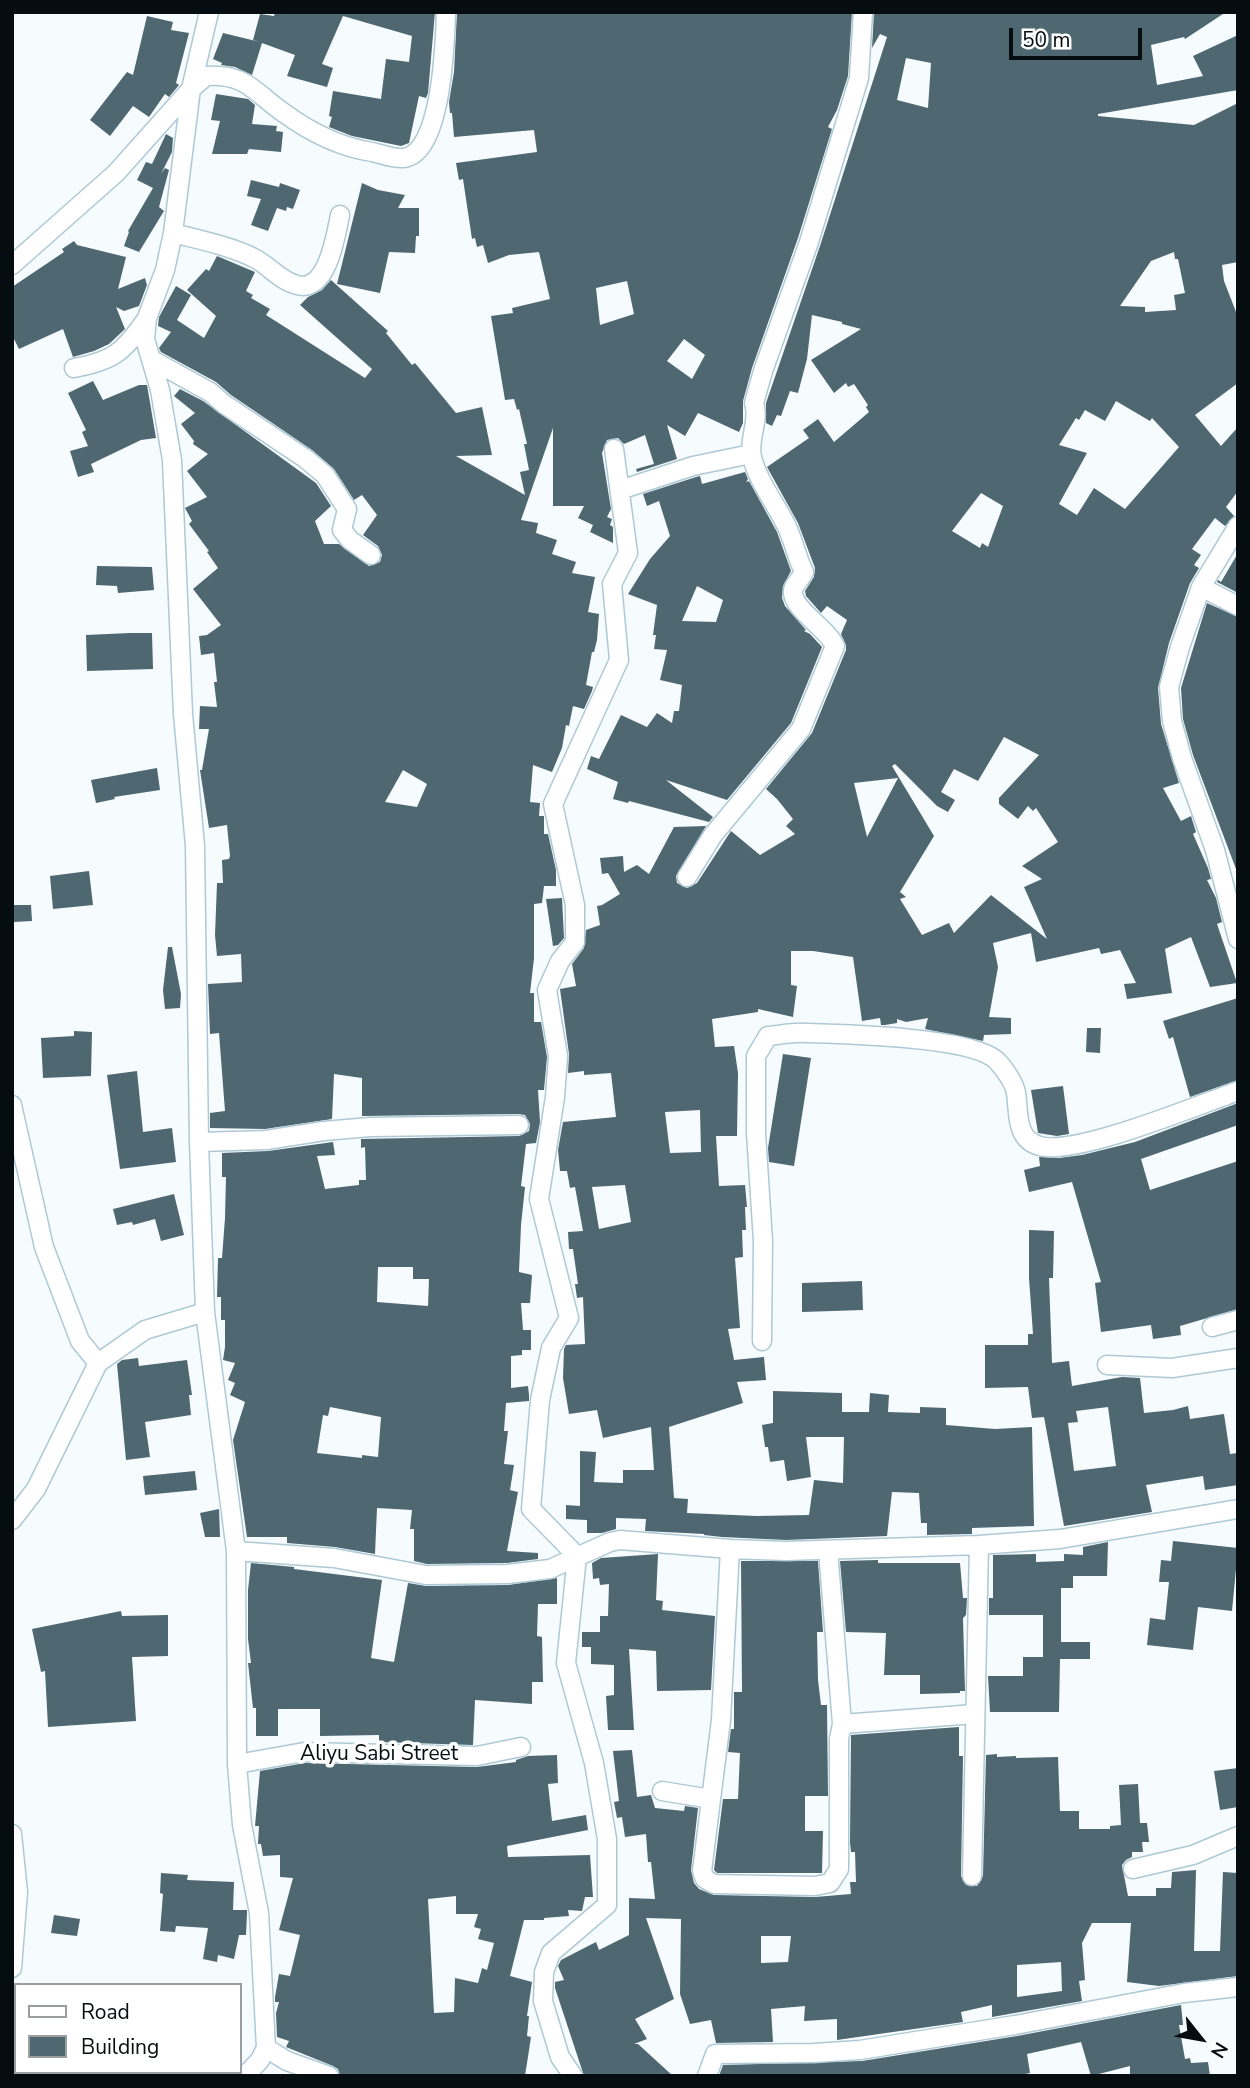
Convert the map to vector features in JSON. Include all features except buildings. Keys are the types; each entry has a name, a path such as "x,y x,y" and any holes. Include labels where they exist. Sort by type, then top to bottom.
{"street":[{"path":"209,12 191,89 173,233 165,270 148,318 145,339 160,390 172,460 183,713 195,846 199,1142 205,1312 236,1551 237,1764 243,1825 259,1913 266,2048 260,2060 245,2076"},
{"path":"12,265 116,173 191,89 206,76 233,77 251,85 283,113 312,131 357,150 404,158 416,153 426,141 434,119 446,12"},
{"path":"687,877 713,835 801,729 835,646 820,625 795,603 792,595 804,572 791,544 788,530 771,502 751,454 757,411 754,403 763,371 809,242 859,78 863,12"},
{"path":"173,233 242,253 257,259 288,282 308,286 320,277 331,256 340,215"},
{"path":"74,368 96,364 113,356 128,345 148,318"},
{"path":"152,360 210,392 325,475 347,509 342,530 349,540 371,555"},
{"path":"573,2076 560,2057 543,2001 544,1972 551,1953 607,1905 607,1839 594,1763 566,1663 576,1556 531,1509 540,1400 551,1348 569,1318 539,1199 555,1097 558,1056 547,989 560,961 575,942 576,905 553,804 618,660 612,584 628,553 614,449"},
{"path":"620,490 693,466 751,454"},
{"path":"1238,526 1201,587 1169,687 1172,721 1182,758 1214,850 1238,939"},
{"path":"1201,587 1238,606"},
{"path":"762,1342 763,1241 756,1133 756,1056 768,1036 803,1033 909,1039 966,1046 997,1060 1016,1090 1018,1124 1033,1144 1048,1148 1088,1143 1238,1091"},
{"path":"12,1105 44,1247 80,1341 98,1363"},
{"path":"199,1142 266,1140 324,1131 370,1128 519,1125"},
{"path":"12,1520 36,1489 98,1363 145,1330 205,1312"},
{"path":"1212,1327 1238,1320"},
{"path":"1107,1364 1172,1368 1238,1358"},
{"path":"236,1551 334,1558 426,1575 508,1574 550,1569 620,1540 730,1549 828,1550 979,1545 1060,1539 1238,1509"},
{"path":"972,1876 979,1545"},
{"path":"730,1549 721,1720 702,1871 705,1879 713,1884 815,1885 831,1883 839,1869 839,1739 842,1724 828,1550"},
{"path":"842,1724 975,1714"},
{"name":"Aliyu Sabi Street","path":"237,1764 304,1752 477,1756 521,1747"},
{"path":"662,1791 711,1799"},
{"path":"12,1834 18,1892 12,1968"},
{"path":"1133,1869 1193,1855 1238,1836"},
{"path":"707,2076 715,2054 860,2050 1016,2025 1184,1993 1238,1987"},
{"path":"266,2048 287,2061 328,2076"}]}
